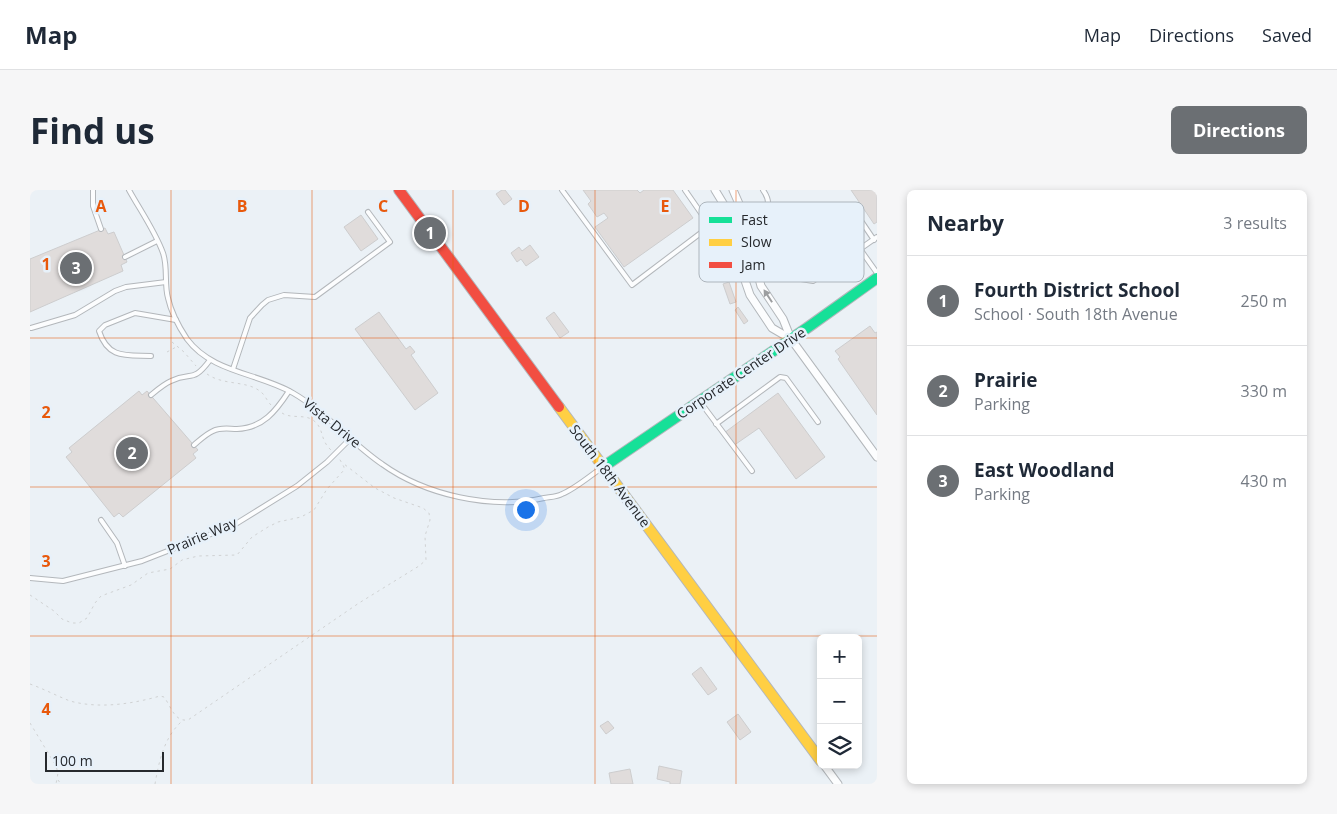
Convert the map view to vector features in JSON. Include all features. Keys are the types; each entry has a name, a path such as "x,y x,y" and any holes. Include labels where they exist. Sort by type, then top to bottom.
{"street":[{"name":"South 18th Avenue","path":"399,190 817,756"},
{"path":"715,190 722,202"},
{"path":"733,190 738,202"},
{"name":"Corporate Center Drive","path":"603,467 877,278"},
{"path":"746,282 750,295 772,328 791,339"},
{"path":"760,282 783,319 791,339 877,457"},
{"path":"827,769 838,784"}],"lane":[{"path":"93,190 92,206 101,229"},
{"name":"Vista Drive","path":"129,190 164,255 168,298 176,320 188,340 210,360 266,380 317,408 381,463 406,479 435,491 479,501 508,503 538,500 562,494 603,467"},
{"path":"562,190 632,285 699,234"},
{"path":"686,190 699,210"},
{"path":"763,190 768,197 768,202"},
{"path":"233,369 250,318 268,300 284,295 314,297 390,242 368,212"},
{"path":"864,224 875,239 864,246"},
{"path":"125,257 158,241"},
{"path":"864,255 877,273"},
{"path":"30,328 75,315 115,291 134,286 166,282"},
{"path":"151,356 121,355 111,351 106,347 99,331 105,325 135,313 176,320"},
{"path":"151,395 172,380 195,376 210,360"},
{"path":"716,424 780,377 786,378 818,422"},
{"path":"194,445 214,430 221,428 246,428 262,422 276,410 289,391"},
{"path":"699,401 752,471"},
{"name":"Prairie Way","path":"30,578 63,581 142,562 234,525 297,486 351,438"},
{"path":"101,520 117,543 125,566"}],"path":[{"path":"155,784 163,748 174,729 183,721 192,718 264,666 305,641 359,603 426,560 426,536 430,517 427,510 394,498 375,488 343,464 325,444 320,429 312,420 284,415 276,410 259,390 239,384 221,382 202,370 172,342"},
{"path":"168,352 178,346"},
{"path":"30,595 65,621 72,623 82,622 101,596 130,585 148,573 170,569 182,560 192,557 210,554 237,555 252,537 268,527 278,522 301,517 317,507 327,489 342,474 343,464"},
{"path":"30,684 71,701 90,704 117,704 160,696 164,697 177,718 183,721"},
{"path":"30,723 56,766 58,772 56,784"},
{"path":"57,779 61,784"}],"building":[{"path":"505,190 512,199 504,205 496,194"},
{"path":"583,190 637,190 640,193 644,190 673,190 693,218 624,267 595,227 608,218 604,213 597,217 588,204 591,201"},
{"path":"851,190 877,190 877,222 874,224 864,209 864,202 859,202"},
{"path":"361,215 378,239 361,251 344,227"},
{"path":"105,228 108,234 114,232 127,262 121,265 123,271 30,312 30,259"},
{"path":"530,245 539,257 526,266 521,259 517,262 511,253 519,247 522,251"},
{"path":"729,282 736,302 730,304 723,284"},
{"path":"738,307 748,321 744,324 735,310"},
{"path":"379,312 406,349 410,346 415,352 411,355 438,393 415,410 355,329"},
{"path":"554,312 569,332 560,338 546,318"},
{"path":"870,326 875,333 877,332 877,415 838,359 840,357 835,351"},
{"path":"139,391 142,395 147,391 198,450 193,454 196,458 123,517 119,513 114,517 66,457 72,452 69,448"},
{"path":"778,393 825,457 796,479 759,428 733,446 724,433"},
{"path":"701,667 717,689 708,695 692,674"},
{"path":"738,714 751,732 740,740 727,722"},
{"path":"608,721 614,728 606,734 600,726"},
{"path":"659,766 682,771 680,784 670,784 670,782 657,779"},
{"path":"630,769 633,784 611,784 609,773"}],"traffic: fast":[{"path":"603,467 877,278"}],"traffic: slow":[{"path":"559,407 817,756"}],"traffic: jam":[{"path":"399,190 559,407"}],"place":[{"name":"Fourth District School","path":"430,233"},
{"name":"East Woodland","path":"76,268"},
{"name":"Prairie","path":"132,453"}]}
